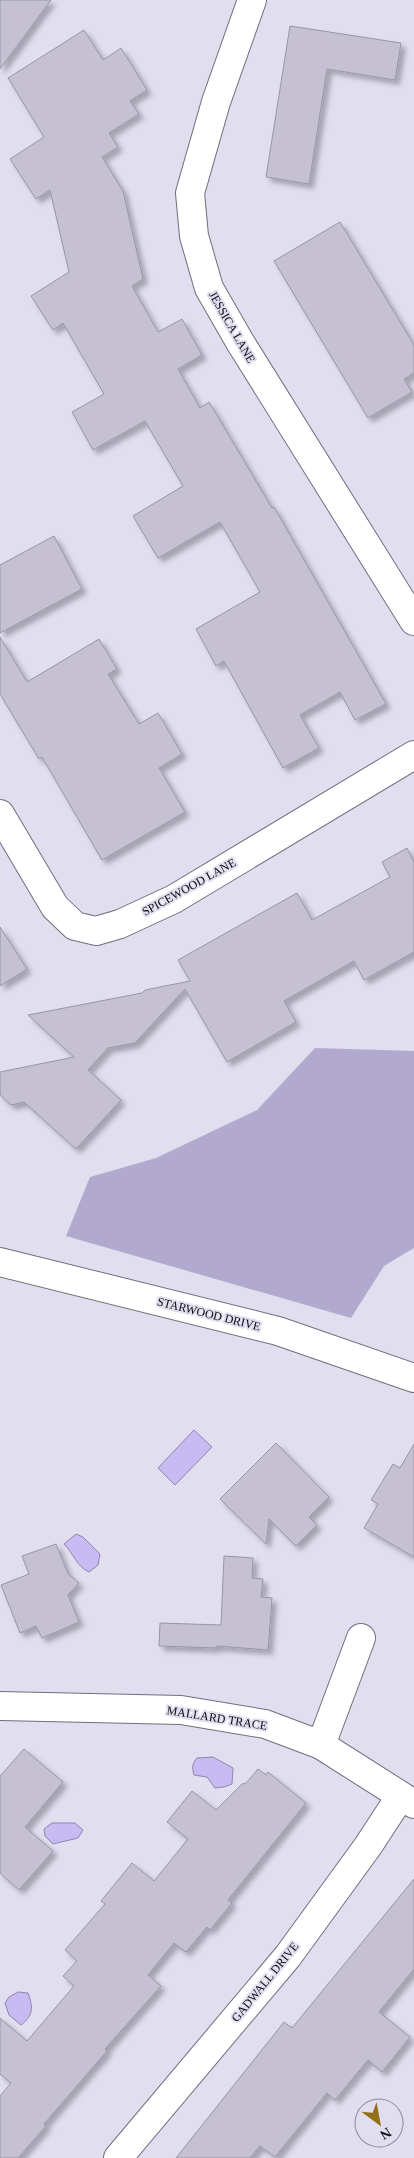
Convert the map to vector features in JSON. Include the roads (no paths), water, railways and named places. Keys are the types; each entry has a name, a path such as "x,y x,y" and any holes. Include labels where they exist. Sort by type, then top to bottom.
{"street":[{"name":"JESSICA LANE","path":"252,0 216,102 190,193 194,236 209,288 240,342 414,621"},
{"name":"SPICEWOOD LANE","path":"0,814 55,907 75,926 96,931 120,924 174,899 414,755"},
{"name":"STARWOOD DRIVE","path":"0,1262 278,1331 414,1378"},
{"path":"321,1745 361,1638"},
{"name":"MALLARD TRACE","path":"0,1706 181,1710 265,1724 321,1745 407,1800"},
{"name":"GADWALL DRIVE","path":"118,2158 288,1956 368,1846 407,1800"}]}
